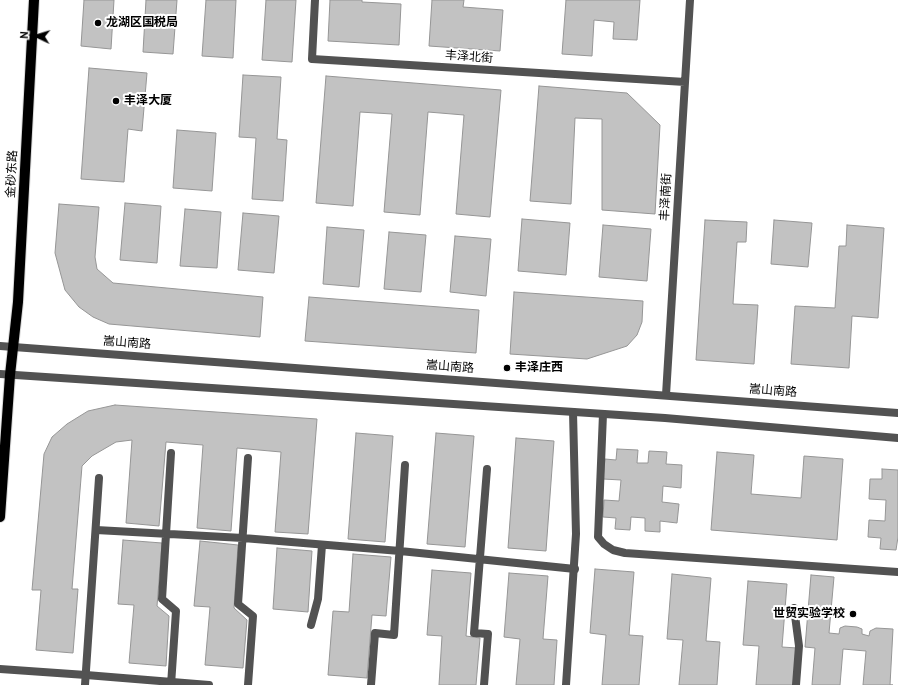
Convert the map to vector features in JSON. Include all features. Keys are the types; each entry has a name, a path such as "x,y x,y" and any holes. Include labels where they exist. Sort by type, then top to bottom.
{"main road":[{"name":"金砂东路","path":"0,517 5,374 13,347 18,302 34,0"}],"street":[{"name":"丰泽北街","path":"315,0 312,59 685,82"},
{"name":"丰泽南街","path":"666,395 690,0"},
{"name":"嵩山南路","path":"0,346 898,412"},
{"path":"5,374 603,414 898,438"},
{"path":"566,685 576,534 573,412"},
{"path":"603,414 598,537 604,544 613,550 625,553 898,572"},
{"path":"171,453 162,599 176,611 171,683"},
{"path":"248,458 238,604 253,616 248,685"},
{"path":"371,685 375,633 394,635 406,465"},
{"path":"484,685 488,634 474,633 487,469"},
{"path":"85,685 99,478"},
{"path":"96,530 243,538 400,551 574,569"},
{"path":"311,625 318,599 322,545"},
{"path":"794,608 799,646 796,685"},
{"path":"0,669 209,685"}],"building":[{"name":"龙湖区国税局","path":"84,0 114,0 111,49 81,46"},
{"path":"146,0 177,0 173,54 143,52"},
{"path":"206,0 236,0 233,58 202,56"},
{"path":"266,0 296,0 292,62 262,60"},
{"path":"330,0 362,0 362,2 401,4 399,45 328,41"},
{"path":"432,0 464,0 463,7 503,10 500,51 429,46"},
{"path":"566,0 640,0 637,40 613,39 614,22 594,20 592,56 562,54"},
{"name":"丰泽大厦","path":"89,68 147,73 142,131 128,129 124,182 81,179"},
{"path":"243,75 281,77 277,139 287,140 283,201 252,199 256,138 239,137"},
{"path":"326,76 501,90 490,217 456,214 464,115 428,112 420,215 384,212 392,114 360,112 353,206 316,203"},
{"path":"539,86 627,93 660,125 655,214 602,210 602,119 575,118 571,204 530,201"},
{"path":"177,130 216,133 212,191 173,188"},
{"path":"125,203 161,206 157,263 120,260"},
{"path":"59,204 99,207 95,257 97,269 113,283 263,297 260,337 109,324 93,317 79,307 65,290 55,253"},
{"path":"185,209 221,212 217,268 180,266"},
{"path":"243,213 279,216 274,273 238,270"},
{"path":"522,219 570,223 566,275 518,271"},
{"path":"705,220 747,222 746,242 737,242 733,304 758,305 754,364 696,360"},
{"path":"774,220 812,223 808,267 771,264"},
{"path":"603,225 651,229 647,281 599,277"},
{"path":"847,225 884,228 878,318 852,316 849,368 791,364 795,306 835,308 839,246 846,246"},
{"path":"327,227 364,230 359,287 323,284"},
{"path":"389,232 426,235 421,292 384,289"},
{"path":"455,236 491,239 486,296 450,292"},
{"path":"514,292 643,301 642,322 637,335 627,346 587,359 510,354"},
{"path":"309,297 479,310 476,353 305,341"},
{"path":"115,405 317,419 308,534 275,532 281,452 237,448 231,531 197,528 203,445 166,442 159,526 126,523 132,440 116,442 92,456 82,466 72,589 78,589 73,653 36,650 41,590 32,590 44,454 52,437 67,424 88,411"},
{"path":"356,433 393,436 385,542 348,539"},
{"path":"436,433 474,436 465,547 427,544"},
{"path":"516,438 554,441 546,551 508,548"},
{"path":"617,449 638,450 637,463 648,463 649,451 667,452 666,464 682,465 681,488 663,486 662,502 679,504 677,523 660,521 660,532 645,531 645,518 631,517 630,530 615,529 616,518 603,517 604,500 619,501 621,480 603,479 605,459 616,460"},
{"path":"717,452 754,455 751,494 801,498 804,456 843,459 837,540 711,530"},
{"path":"882,469 898,470 898,537 896,550 880,549 881,538 868,537 869,520 885,521 886,500 869,499 870,479 882,479"},
{"path":"123,540 162,543 157,606 169,616 166,666 129,663 134,605 118,604"},
{"path":"200,541 238,545 234,608 247,620 243,668 205,665 210,607 194,606"},
{"path":"277,548 312,551 308,612 273,609"},
{"path":"353,554 391,557 386,616 372,615 367,678 328,675 333,611 349,612"},
{"path":"595,569 634,572 629,635 643,636 639,685 602,685 606,635 590,633"},
{"path":"432,570 471,573 466,636 480,638 476,685 439,685 442,636 427,635"},
{"path":"509,573 548,576 543,639 557,640 554,685 516,685 520,639 504,637"},
{"path":"672,574 711,578 706,641 720,642 717,685 679,685 683,640 667,639"},
{"path":"811,575 834,577 829,633 839,634 840,628 845,626 862,629 862,634 869,636 870,631 876,628 893,629 890,685 863,685 866,651 843,649 840,685 812,685 815,648 805,647"},
{"path":"748,581 787,584 782,647 797,648 793,685 756,685 759,646 743,645"}],"place":[{"name":"龙湖区国税局","path":"98,23"},
{"name":"丰泽大厦","path":"116,101"},
{"name":"丰泽庄西","path":"507,368"},
{"name":"世贸实验学校","path":"853,614"}]}
